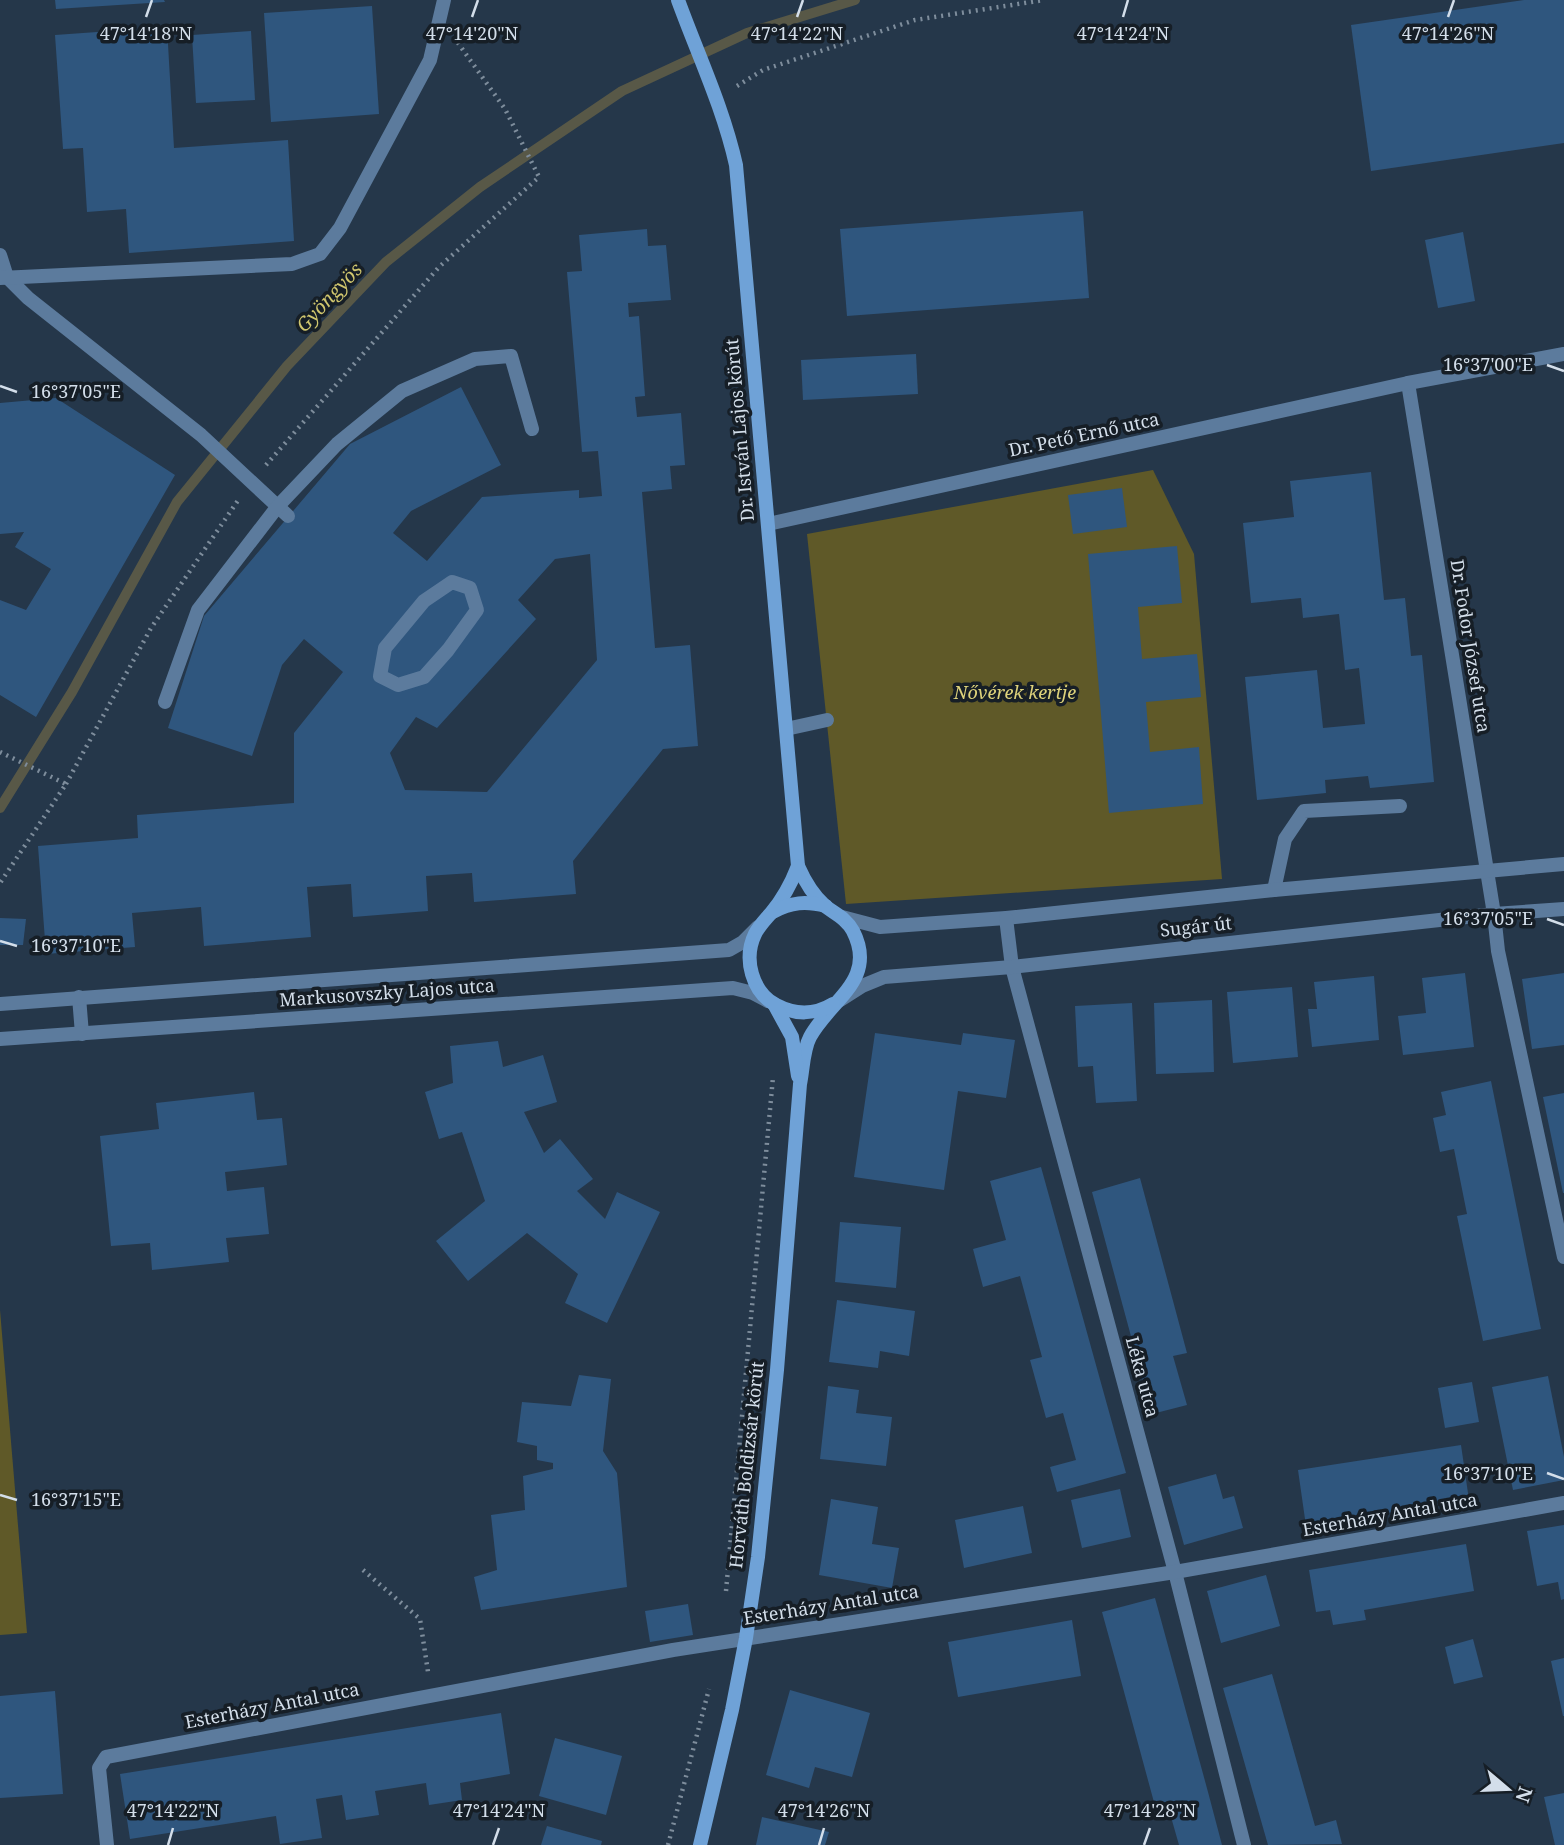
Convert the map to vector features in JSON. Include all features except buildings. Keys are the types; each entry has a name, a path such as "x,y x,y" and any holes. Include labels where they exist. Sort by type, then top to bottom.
{"street":[{"path":"4,277 292,264 320,254 340,228 430,60 444,0"},
{"name":"Dr. István Lajos körút","path":"678,0 718,98 736,165 798,866 807,888 842,917 852,929 860,960 850,990 822,1018 808,1040 800,1084"},
{"path":"0,255 4,277 201,435 283,511"},
{"name":"Dr. Pető Ernő utca","path":"768,524 1408,383 1564,354"},
{"path":"165,702 198,610 337,444 402,391 475,359 511,356 532,429"},
{"name":"Dr. Fodor József utca","path":"1408,383 1498,951 1564,1257"},
{"path":"452,582 470,588 477,610 424,677 398,685 380,676 384,648 407,620 424,601 452,582"},
{"path":"786,729 827,720"},
{"path":"1274,890 1285,839 1304,811 1400,806"},
{"name":"Sugár út","path":"842,917 880,927 1006,918 1564,864"},
{"path":"798,866 789,889 759,926 750,949 749,961 756,985 774,1004 792,1037 800,1084"},
{"path":"771,913 798,902 826,906"},
{"name":"Sugár út","path":"839,1001 884,976 1012,967 1494,914 1564,909"},
{"name":"Léka utca","path":"1006,918 1012,967 1175,1572 1244,1845"},
{"name":"Markusovszky Lajos utca","path":"0,1004 729,950 743,942 759,926"},
{"name":"Markusovszky Lajos utca","path":"0,1040 733,988 753,993 774,1004"},
{"path":"79,997 82,1034"},
{"path":"774,1004 789,1011 807,1013 824,1010 839,1001"},
{"name":"Horváth Boldizsár körút","path":"700,1845 746,1638 758,1557 776,1383 800,1084"},
{"name":"Esterházy Antal utca","path":"107,1845 99,1768 106,1757 746,1638 1175,1572 1564,1503"}],"path":[{"path":"718,98 763,70 915,20 1044,0"},
{"path":"441,19 505,109 539,177"},
{"path":"0,752 66,784 0,881"},
{"path":"363,1570 420,1619 432,1695"}],"green space":[{"name":"Nővérek kertje","path":"1153,470 1194,554 1222,879 846,904 807,534"},
{"path":"0,1310 27,1633 0,1635"}],"waterway":[{"name":"Gyöngyös","path":"0,808 72,692 177,502 287,366 386,262 480,187 622,91 747,33 855,0"}]}
